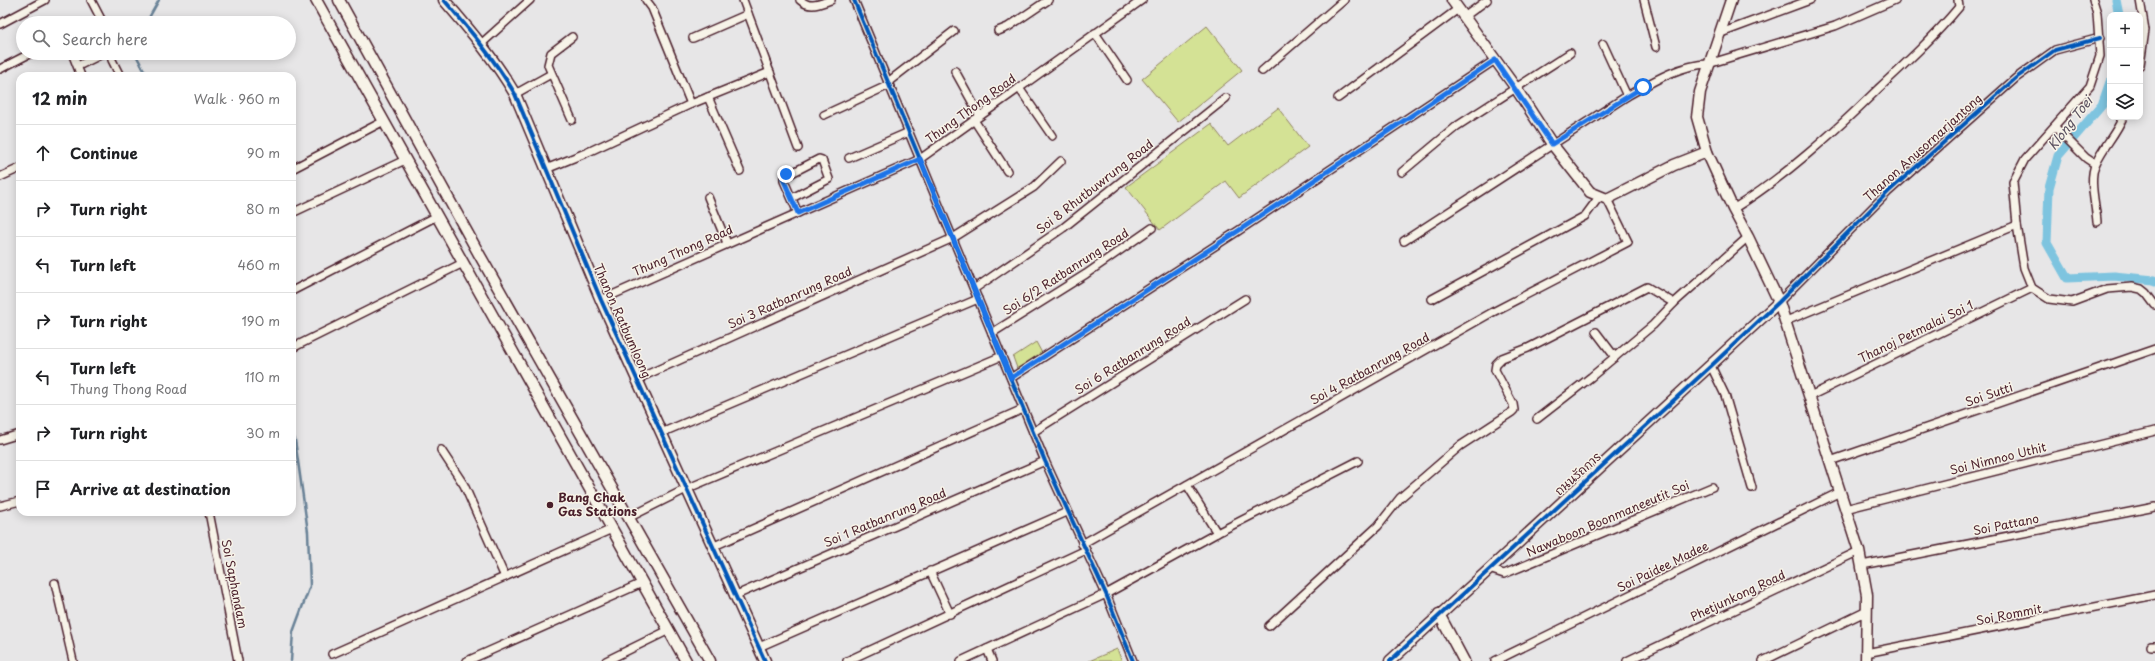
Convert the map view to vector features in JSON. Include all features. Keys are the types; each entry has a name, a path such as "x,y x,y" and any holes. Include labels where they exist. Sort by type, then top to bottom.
{"street":[{"path":"0,24 45,0"},
{"path":"91,0 99,16"},
{"path":"316,0 686,661"},
{"path":"339,0 480,254 710,661"},
{"name":"Thanon Ratbumloong","path":"444,0 482,44 515,94 601,300 734,596 765,661"},
{"path":"482,44 530,0"},
{"path":"646,0 652,8 691,104"},
{"path":"743,0 798,148"},
{"path":"800,0 805,4 813,6 831,0"},
{"path":"854,0 1023,409 1067,512 1106,594 1133,661"},
{"path":"998,31 1008,28 1048,0"},
{"path":"1262,71 1344,0"},
{"path":"1452,0 1515,87 1552,144 1590,192 1603,198"},
{"path":"1338,98 1461,13 1487,0"},
{"path":"1644,0 1656,47"},
{"path":"1731,0 1721,33 1708,64 1700,92 1697,117 1707,152 1733,209 1779,302 1859,551 1867,595 1866,657"},
{"path":"1721,33 1810,0"},
{"path":"1733,209 1763,191 1842,124 1942,27 1959,7 1958,0"},
{"path":"2093,0 2097,13 2100,38 2100,56 2090,86 2058,129 2025,159 2014,177 2013,192 2024,268 2032,288 2049,298 2072,302 2107,289 2132,287 2141,289 2155,305"},
{"path":"2140,0 2145,30 2142,48"},
{"name":"Thung Thong Road","path":"601,300 920,159 1140,1"},
{"path":"1404,242 1627,96 1680,69 1692,65 1708,64 1834,26 1891,1"},
{"path":"693,38 748,14"},
{"path":"824,115 888,83 954,31"},
{"path":"1095,33 1128,80"},
{"path":"572,37 551,53 548,65 572,120"},
{"name":"Thanon Anusornarjantong","path":"1779,302 1888,192 2016,78 2056,50 2100,38"},
{"path":"1603,44 1627,96"},
{"path":"1402,172 1457,126 1515,87 1570,53"},
{"path":"0,69 17,60"},
{"path":"75,60 80,72"},
{"path":"78,66 90,60"},
{"path":"112,60 118,72"},
{"path":"1011,378 1238,231 1495,60"},
{"path":"955,71 977,118 1007,171"},
{"path":"546,169 588,152 691,104 770,72"},
{"path":"515,94 551,74"},
{"path":"1019,88 1052,136"},
{"path":"708,97 740,171"},
{"name":"Soi 8 Rhutbuwrung Road","path":"974,289 1063,228 1226,98"},
{"path":"2097,222 2093,177 2095,164 2122,120"},
{"path":"296,167 384,121"},
{"path":"2058,129 2086,158 2095,164"},
{"path":"849,158 909,132"},
{"path":"1432,299 1585,216 1603,198 1674,165 1707,152"},
{"path":"792,198 819,186 829,179 822,160 819,159 785,176 784,181 798,213"},
{"path":"296,211 405,160"},
{"name":"Soi 3 Ratbanrung Road","path":"637,379 953,238 1034,187 1061,161"},
{"path":"0,177 16,170"},
{"path":"708,197 727,243"},
{"name":"Soi 4 Ratbanrung Road","path":"847,661 950,614 1084,547 1187,485 1484,317 1628,242 1603,198"},
{"path":"296,289 437,216"},
{"path":"1786,322 2017,225"},
{"name":"Soi 6/2 Ratbanrung Road","path":"992,333 1086,274 1152,228"},
{"path":"1537,419 1653,325 1674,303 1748,237"},
{"path":"296,346 480,254"},
{"path":"1269,626 1378,526 1400,498 1460,446 1514,410 1513,404 1495,370 1496,364 1502,358 1528,348 1646,287 1674,303"},
{"name":"Thanoj Petmalai Soi 1","path":"1810,396 2032,288"},
{"path":"661,433 978,298"},
{"name":"Soi 6 Ratbanrung Road","path":"1033,432 1245,299"},
{"name":"ถนนรัถการ","path":"1390,661 1439,614 1779,302"},
{"path":"1596,332 1615,357"},
{"name":"Soi Sutti","path":"1830,461 2155,349"},
{"path":"630,517 686,489 1002,356"},
{"path":"1711,366 1725,395 1752,488"},
{"path":"712,547 1023,409"},
{"name":"Soi Nimnoo Uthit","path":"1845,509 2155,431"},
{"path":"0,440 16,435"},
{"path":"441,450 464,485 505,577"},
{"name":"Soi 1 Ratbanrung Road","path":"734,596 1045,461"},
{"path":"960,661 1106,594 1217,533 1358,461"},
{"path":"1187,485 1217,533"},
{"name":"Nawaboon Boonmaneeutit Soi","path":"1488,569 1504,574 1712,487"},
{"name":"Soi Paidee Madee","path":"1495,661 1840,492"},
{"path":"0,506 16,502"},
{"name":"Soi Pattano","path":"1862,565 2155,507"},
{"path":"759,647 1067,512"},
{"name":"Soi Saphandam","path":"211,516 238,661"},
{"path":"332,654 612,529"},
{"name":"Phetjunkong Road","path":"1627,661 1859,551"},
{"path":"930,571 950,614"},
{"path":"55,583 73,661"},
{"path":"467,661 642,583"},
{"name":"Soi Rommit","path":"1866,657 2155,596"},
{"path":"1763,661 1866,611"},
{"path":"1439,614 1464,661"},
{"path":"606,661 668,630"},
{"path":"987,649 992,661"}],"green space":[{"path":"1207,26 1242,70 1178,122 1142,79"},
{"path":"1278,108 1308,147 1239,198 1226,181 1160,230 1126,187 1211,124 1228,146"},
{"path":"1036,342 1043,355 1018,371 1013,357"},
{"path":"1117,649 1122,661 1089,661"}],"waterway":[{"path":"150,16 159,0"},
{"name":"Klong Toei","path":"2116,0 2118,12"},
{"path":"139,60 145,72"},
{"name":"Klong Toei","path":"2109,84 2102,105 2058,156 2049,188 2047,243 2067,278 2114,276 2154,280 2155,282"},
{"path":"291,661 293,632 310,586 308,532 296,447"}],"cycle path":[{"path":"444,0 482,46 515,94 601,300 765,661"},
{"path":"854,0 1045,461 1106,594 1133,661"},
{"path":"1390,661 1779,302 1888,192 2016,78 2055,50 2100,38"}],"place":[{"name":"Bang Chak Gas Stations","path":"550,505"}],"route":[{"path":"786,174 783,178 798,213 920,159 1011,378 1238,231 1495,60 1515,87 1552,144 1643,87"}]}
